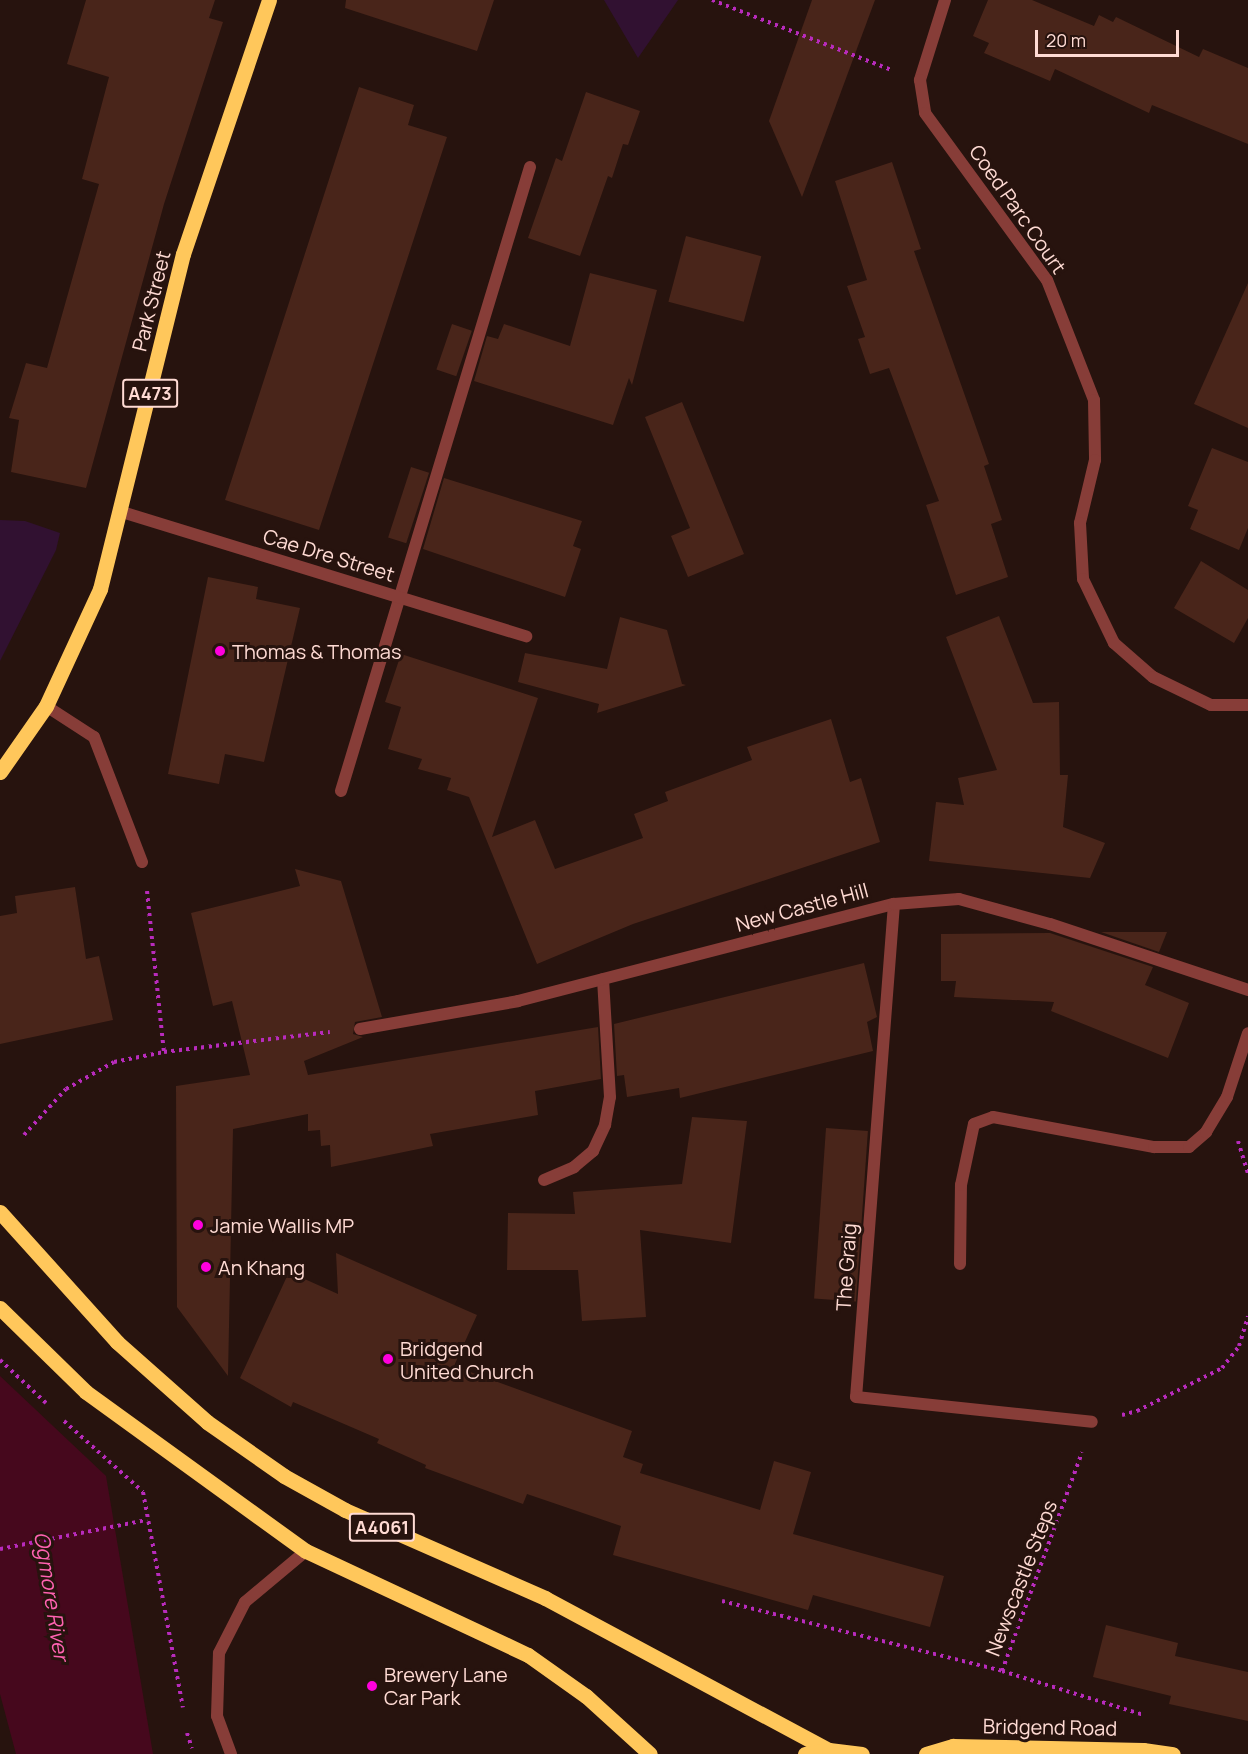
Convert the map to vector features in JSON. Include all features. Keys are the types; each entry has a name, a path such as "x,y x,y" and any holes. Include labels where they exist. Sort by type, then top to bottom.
{"main road":[{"name":"Park Street","path":"0,772 46,706 100,589 122,513 183,254 269,0"},
{"name":"A4061","path":"0,1212 117,1342 207,1422 284,1476 345,1510 545,1598 829,1750"},
{"name":"A4061","path":"0,1308 86,1392 306,1551 528,1655 586,1696 650,1754"},
{"name":"Bridgend Road","path":"926,1754 953,1746 1143,1750 1173,1754"},
{"path":"805,1754 829,1750 862,1754"}],"street":[{"name":"Coed Parc Court","path":"945,0 920,80 925,113 1047,280 1094,400 1095,460 1080,523 1083,579 1114,643 1153,677 1211,705 1248,705"},
{"path":"341,791 402,598 530,167"},
{"name":"Cae Dre Street","path":"122,513 526,636"},
{"path":"46,706 94,737 142,862"},
{"name":"New Castle Hill","path":"360,1029 518,1002 894,904 959,899 1050,924 1248,990"},
{"name":"The Graig","path":"894,904 856,1397 1092,1422"},
{"path":"544,1180 574,1167 593,1150 605,1125 610,1096 603,979"},
{"path":"960,1264 961,1185 974,1124 993,1117 1154,1148 1189,1148 1206,1132 1227,1097 1248,1033"},
{"path":"231,1754 217,1716 219,1653 244,1602 306,1551"}],"path":[{"path":"712,0 920,80"},
{"path":"142,862 153,924 164,1052"},
{"path":"24,1135 66,1089 114,1062 164,1052 360,1029"},
{"path":"1092,1422 1137,1411 1222,1368 1239,1346 1248,1316"},
{"path":"0,1360 49,1406"},
{"path":"57,1414 143,1492 175,1650 184,1716"},
{"name":"Newscastle Steps","path":"1002,1671 1068,1495 1092,1422"},
{"path":"0,1549 147,1520"},
{"path":"722,1601 1002,1671 1149,1716"},
{"path":"186,1727 195,1754"}],"shaded area":[{"path":"604,0 678,0 638,58"},
{"path":"0,520 25,521 60,533 56,550 0,661"}],"water":[{"name":"Ogmore River","path":"0,1376 106,1476 153,1754 16,1754 0,1694"}],"building":[{"path":"86,0 215,0 209,18 223,22 164,204 86,488 11,472 19,420 9,418 26,363 47,368 99,184 82,179 109,77 67,64"},
{"path":"346,0 494,0 477,51 345,8"},
{"path":"812,0 875,0 802,197 769,121"},
{"path":"988,0 1032,0 1094,26 1099,15 1113,22 1116,17 1199,57 1203,49 1248,68 1248,144 1152,105 1149,113 1055,69 1050,81 984,53 989,43 973,36"},
{"path":"359,87 414,105 408,125 447,137 319,530 225,500"},
{"path":"586,92 640,111 628,145 623,144 612,178 608,176 580,256 528,238 556,158 562,161"},
{"path":"892,162 921,249 914,251 989,464 984,466 1002,520 991,524 1008,577 956,595 926,505 939,501 889,368 870,374 858,339 865,337 847,286 867,280 835,181"},
{"path":"686,236 761,256 744,322 668,302"},
{"path":"590,273 657,290 632,385 629,378 613,425 474,381 487,336 498,339 504,324 570,346"},
{"path":"1248,283 1248,428 1194,404"},
{"path":"452,324 472,331 456,376 436,369"},
{"path":"682,402 744,554 688,577 671,536 690,528 645,417"},
{"path":"1212,448 1248,462 1248,528 1239,550 1190,529 1198,510 1188,506"},
{"path":"411,467 429,473 406,543 388,537"},
{"path":"444,478 582,521 573,546 581,549 565,597 423,549"},
{"path":"1201,561 1248,590 1248,618 1234,643 1174,608"},
{"path":"208,577 258,587 256,599 300,608 264,762 225,754 219,784 168,774"},
{"path":"999,616 1033,703 1059,702 1060,775 1068,775 1063,827 1105,843 1090,878 929,861 936,802 964,805 958,778 997,770 946,637"},
{"path":"620,617 667,630 682,684 686,685 597,713 599,704 518,682 525,653 607,669"},
{"path":"401,654 538,698 492,837 535,820 555,869 643,838 634,814 668,801 665,792 752,760 747,747 831,719 850,782 861,778 880,842 633,924 537,964 469,797 447,790 451,778 418,769 422,759 388,749 401,707 385,702"},
{"path":"295,869 341,881 382,1017 355,1022 353,1034 363,1037 304,1061 308,1075 598,1027 601,1079 535,1091 538,1115 430,1134 433,1146 331,1167 330,1145 321,1146 320,1130 308,1131 308,1114 233,1129 228,1376 177,1307 176,1086 250,1075 232,1001 213,1006 191,913 300,886"},
{"path":"75,887 86,959 99,956 113,1020 0,1044 0,916 17,913 15,896"},
{"path":"1101,932 1167,932 1159,952"},
{"path":"1050,933 1153,967 1145,985 1189,1003 1168,1058 1051,1011 1054,1002 954,997 956,981 941,981 941,934"},
{"path":"864,963 877,1017 867,1022 873,1051 680,1098 679,1088 627,1097 624,1075 617,1076 614,1024"},
{"path":"692,1117 747,1121 731,1243 640,1230 646,1317 582,1321 578,1270 507,1270 508,1213 575,1214 573,1192 682,1184"},
{"path":"826,1128 868,1131 856,1302 814,1299"},
{"path":"336,1253 477,1315 454,1366 632,1431 623,1457 643,1464 640,1473 760,1510 774,1461 811,1472 793,1534 944,1576 930,1627 813,1595 808,1610 613,1555 621,1526 527,1494 523,1504 425,1468 426,1465 377,1443 379,1439 293,1402 291,1407 240,1378 289,1272 338,1294"},
{"path":"1106,1625 1178,1643 1175,1656 1248,1672 1248,1721 1169,1704 1171,1696 1093,1677"}],"place":[{"name":"Thomas & Thomas","path":"220,651"},
{"name":"Jamie Wallis MP","path":"198,1225"},
{"name":"An Khang","path":"206,1267"},
{"name":"Bridgend United Church","path":"388,1359"},
{"name":"Brewery Lane Car Park","path":"372,1686"}]}
